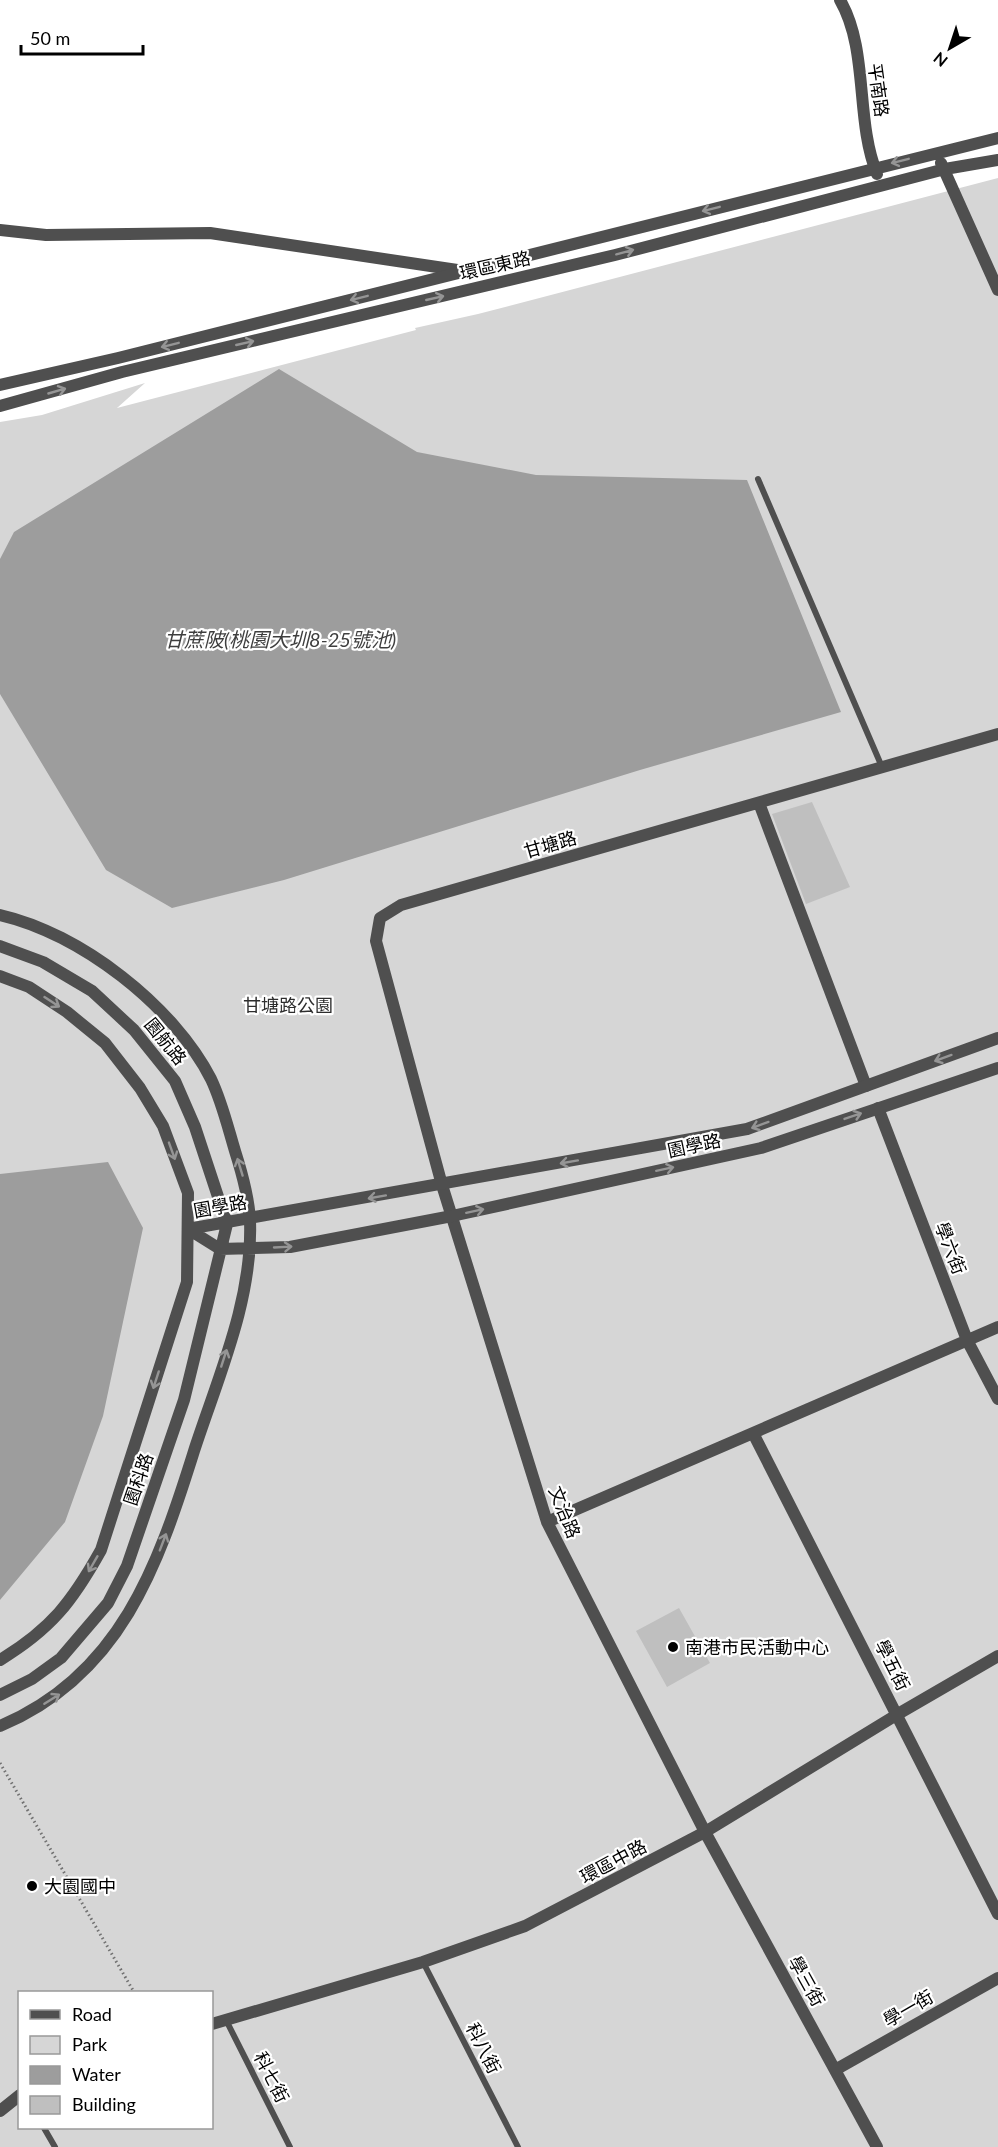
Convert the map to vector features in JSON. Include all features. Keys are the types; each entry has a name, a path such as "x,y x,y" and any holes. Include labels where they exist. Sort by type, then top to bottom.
{"street":[{"name":"平南路","path":"840,0 850,18 867,135 874,168 882,185"},
{"name":"環區東路","path":"0,385 118,358 998,138"},
{"path":"935,153 945,169 998,290"},
{"name":"環區東路","path":"0,406 122,372 615,255 945,169 998,160"},
{"path":"0,230 46,235 210,233 464,271"},
{"name":"甘塘路","path":"442,1185 381,964 376,941 380,918 401,905 998,734"},
{"path":"759,803 866,1086"},
{"path":"0,915 62,939 93,956 154,1005 178,1032 211,1079 243,1178 250,1220 243,1299 182,1491 146,1583 112,1639 60,1695 24,1716 0,1726"},
{"name":"園航路","path":"0,946 43,962 92,991 134,1030 175,1081 195,1126 227,1224"},
{"path":"0,976 29,987 67,1012 105,1043 140,1088 163,1126 188,1193 187,1282 101,1551 80,1588 52,1623 0,1660"},
{"name":"園學路","path":"188,1229 250,1220 747,1129 998,1038"},
{"name":"園學路","path":"188,1229 220,1249 290,1247 452,1216 761,1148 998,1068"},
{"name":"學六街","path":"878,1108 967,1340 998,1399"},
{"name":"文治路","path":"442,1185 547,1522 705,1832"},
{"name":"園科路","path":"0,1695 32,1679 61,1658 108,1603 122,1575 184,1400 227,1224"},
{"path":"547,1522 998,1327"},
{"name":"學五街","path":"753,1433 998,1914"},
{"name":"環區中路","path":"213,2024 423,1962 525,1926 705,1832 998,1656"},
{"name":"學三街","path":"705,1832 878,2147"},
{"name":"學一街","path":"835,2070 998,1978"},
{"path":"0,2111 18,2098"}],"lane":[{"path":"758,479 882,767"},
{"name":"科八街","path":"423,1962 518,2147"},
{"name":"科七街","path":"226,2020 290,2147"},
{"path":"45,2129 55,2147"}],"path":[{"path":"0,1763 133,1991"}],"green space":[{"name":"甘塘路公園","path":"998,178 998,2147 0,2147 0,422 42,415 145,383 117,408 416,330 415,328 478,314"}],"water":[{"name":"甘蔗陂(桃園大圳8-25號池)","path":"279,369 417,452 536,475 747,480 841,712 640,770 284,880 172,908 106,870 0,694 0,559 14,532"},
{"path":"108,1162 143,1228 103,1416 65,1522 0,1600 0,1174"}],"building":[{"path":"812,802 850,887 806,904 772,814"},
{"name":"南港市民活動中心","path":"679,1608 710,1663 667,1687 636,1631"}],"place":[{"name":"南港市民活動中心","path":"673,1647"},
{"name":"大園國中","path":"32,1886"}]}
